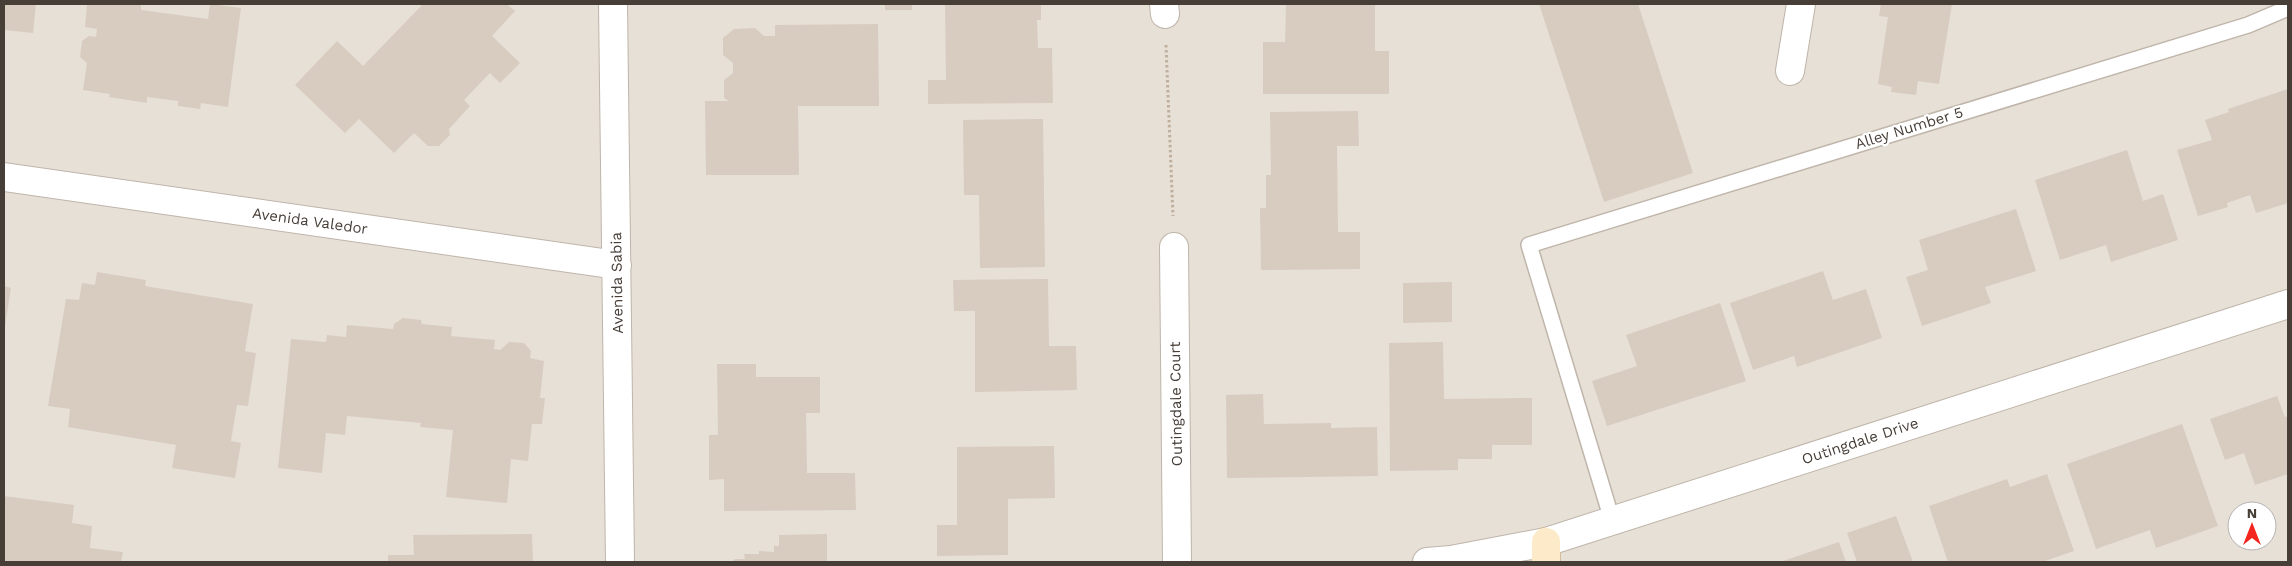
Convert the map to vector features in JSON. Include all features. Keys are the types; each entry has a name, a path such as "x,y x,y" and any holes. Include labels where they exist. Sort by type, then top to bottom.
{"street":[{"name":"Avenida Sabia","path":"613,4 620,562"},
{"path":"1790,71 1802,4"},
{"name":"Avenida Valedor","path":"4,177 617,265"},
{"name":"Outingdale Court","path":"1174,246 1177,562"},
{"name":"Outingdale Drive","path":"1427,562 1546,552 1612,520 2288,304"}],"lane":[{"name":"Alley Number 5","path":"1612,520 1529,245 2248,25 2288,8"}],"path":[{"path":"1164,9 1174,246"}],"shaded area":[{"path":"4,4 2288,4 2288,562 4,562"}],"building":[{"path":"4,4 36,4 33,33 4,30"},
{"path":"87,4 141,4 141,10 208,19 210,4 241,8 228,107 201,103 200,109 178,106 178,101 147,97 147,103 109,97 110,94 83,90 87,63 80,57 82,41 89,36 96,37 97,29 85,27"},
{"path":"423,4 507,4 515,11 492,36 520,63 500,83 490,73 464,100 470,106 449,129 450,135 439,146 428,146 414,133 394,153 359,119 345,133 295,85 337,41 363,66"},
{"path":"885,4 912,4 912,10 885,10"},
{"path":"945,4 1041,4 1041,20 1037,20 1038,48 1052,48 1053,103 928,104 928,80 946,80"},
{"path":"1286,4 1375,4 1375,51 1389,51 1389,94 1263,94 1263,42 1285,42"},
{"path":"1539,4 1638,4 1693,173 1604,202"},
{"path":"1881,4 1952,4 1939,84 1918,81 1916,95 1891,92 1892,87 1878,84 1888,17 1879,16"},
{"path":"878,24 879,106 798,106 799,175 706,175 705,101 729,101 724,98 724,80 733,73 733,63 723,55 723,38 734,29 755,28 764,36 775,36 775,25"},
{"path":"2288,89 2288,203 2256,213 2250,195 2227,203 2228,207 2198,216 2177,150 2212,140 2205,120 2229,112 2228,109"},
{"path":"1358,111 1359,146 1337,146 1338,232 1360,232 1360,269 1261,270 1260,208 1266,208 1266,175 1271,175 1270,112"},
{"path":"1043,119 1045,267 980,268 979,195 964,195 963,120"},
{"path":"2127,150 2143,201 2163,194 2178,240 2111,262 2106,245 2060,260 2035,180"},
{"path":"2016,209 2036,271 1985,287 1991,303 1922,326 1906,277 1928,270 1919,240"},
{"path":"1823,271 1833,300 1866,289 1882,338 1797,367 1794,356 1753,370 1730,303"},
{"path":"97,272 146,280 145,286 253,304 245,351 256,353 248,406 237,405 231,441 241,443 235,478 172,468 176,445 68,427 70,409 48,406 66,299 79,300 82,283 95,285"},
{"path":"1048,279 1049,346 1076,346 1077,390 975,392 975,311 954,311 953,280"},
{"path":"1452,282 1452,322 1403,323 1403,283"},
{"path":"4,286 11,288 5,326 4,326"},
{"path":"1720,303 1746,381 1607,426 1592,381 1637,366 1626,335"},
{"path":"403,318 421,320 422,324 452,327 451,336 495,340 494,349 500,350 509,342 524,343 531,351 530,358 544,361 540,398 545,398 542,424 532,424 528,461 511,459 507,503 446,497 453,430 420,427 421,423 347,416 345,435 326,433 322,473 278,468 291,339 326,342 327,335 346,337 347,325 393,329 394,324"},
{"path":"1443,342 1444,399 1532,398 1532,445 1492,445 1492,459 1458,459 1458,470 1390,471 1389,343"},
{"path":"717,364 756,364 756,377 820,377 820,413 806,413 807,473 855,473 856,510 724,511 724,479 709,480 709,435 718,435"},
{"path":"1263,394 1264,424 1331,423 1331,428 1377,427 1378,476 1227,478 1226,395"},
{"path":"2277,396 2285,417 2288,416 2288,474 2255,485 2244,453 2225,460 2210,419"},
{"path":"2182,424 2218,526 2156,548 2150,530 2096,549 2067,464"},
{"path":"1054,446 1055,498 1008,499 1008,555 937,556 937,525 957,525 957,447"},
{"path":"2047,474 2074,551 2042,562 1948,562 1929,506 2007,479 2010,487"},
{"path":"4,496 74,505 72,523 92,526 90,548 123,552 121,562 4,562"},
{"path":"1896,516 1913,562 1857,562 1847,533"},
{"path":"532,534 533,562 388,562 388,555 414,555 413,535"},
{"path":"827,534 827,562 731,562 735,559 745,559 744,554 759,554 759,551 774,552 774,546 779,546 779,535"},
{"path":"1839,542 1846,562 1780,562"}]}
